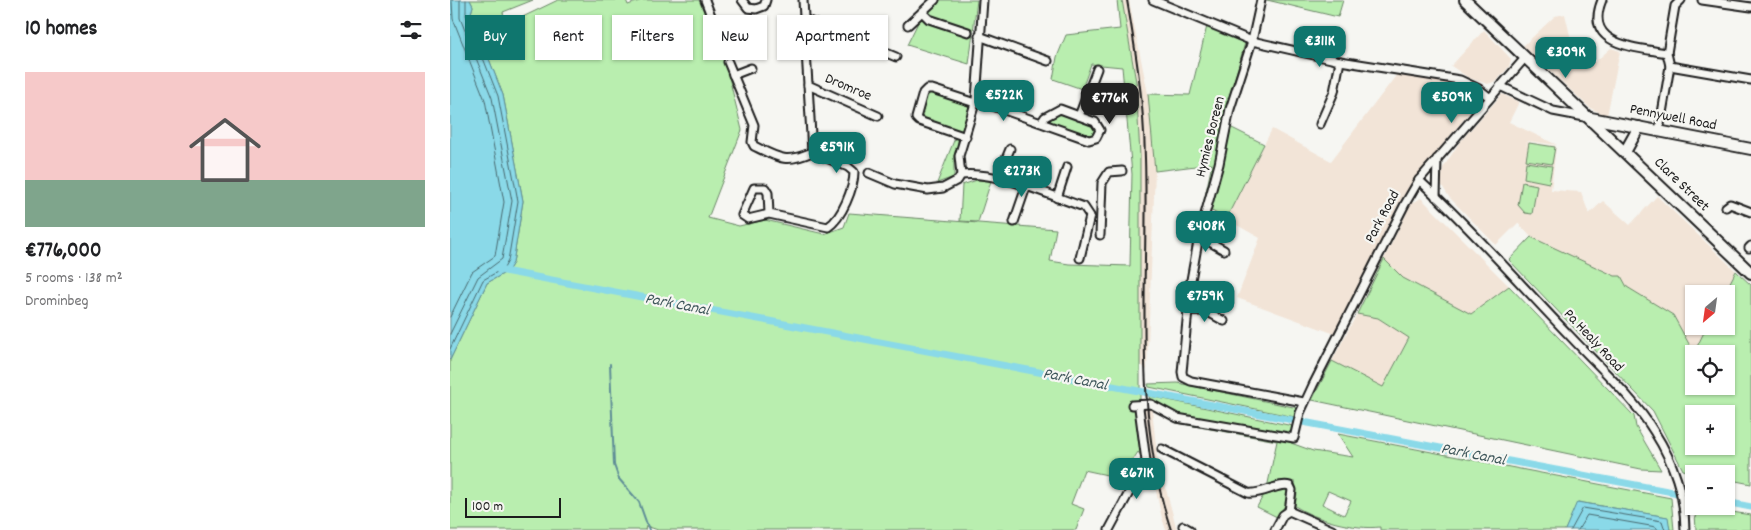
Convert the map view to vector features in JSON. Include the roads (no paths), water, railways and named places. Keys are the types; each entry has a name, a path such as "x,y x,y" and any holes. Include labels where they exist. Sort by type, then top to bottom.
{"main road":[{"name":"Clare Street","path":"1465,0 1751,273"},
{"name":"Pennywell Road","path":"1590,118 1751,149"},
{"path":"1625,152 1639,127"}],"street":[{"path":"704,0 710,15"},
{"path":"742,0 748,8 756,9 764,6 766,0"},
{"name":"Dromroe","path":"802,0 804,15"},
{"path":"908,24 935,0"},
{"path":"961,175 959,156 976,102 979,36 983,0"},
{"path":"1153,0 1252,41 1340,61 1460,80 1490,98"},
{"name":"Hymies Boreen","path":"1261,0 1252,41 1230,109 1219,164 1199,236 1191,280 1183,377 1191,381 1304,402"},
{"path":"1602,0 1597,12 1597,25 1604,36 1616,42 1667,53"},
{"path":"1659,131 1670,66 1667,53 1675,6 1681,0"},
{"path":"1702,0 1751,7"},
{"path":"922,12 929,20 968,32"},
{"path":"979,36 1048,61"},
{"path":"888,54 896,57"},
{"name":"Park Road","path":"1141,405 1151,404 1178,418 1294,438 1304,402 1419,180 1525,58"},
{"name":"Dromroe","path":"806,60 812,152"},
{"path":"1320,124 1334,92 1340,61"},
{"path":"728,62 754,125 752,142 754,146 780,159 796,159 812,152 848,167 854,172 850,188 834,223 828,227 769,214 748,219 742,215 754,188 765,188 768,193 769,214"},
{"path":"1670,66 1751,80"},
{"path":"733,75 751,68"},
{"path":"1079,116 1097,69"},
{"name":"Dromroe","path":"808,85 878,116"},
{"path":"1500,86 1552,111 1590,118"},
{"path":"966,137 919,121 916,118 923,93 927,89 976,102 1089,140 1096,138 1100,130 1095,122 1060,109 1044,117 1040,123"},
{"path":"998,178 1010,149"},
{"path":"1436,197 1437,159"},
{"path":"1057,198 1067,167"},
{"path":"1100,235 1102,183 1109,172 1122,171"},
{"path":"869,173 895,184 928,190 943,188 954,183 961,175 973,174 998,178 1084,207 1090,216 1080,258"},
{"name":"Pa Healy Road","path":"1419,180 1618,387 1655,432 1676,477 1684,511 1685,530"},
{"path":"1014,222 1026,187"},
{"path":"1726,207 1730,204 1751,212"},
{"path":"1090,216 1101,216"},
{"path":"1199,236 1224,250"},
{"path":"1189,311 1206,311 1224,321"},
{"path":"1109,530 1146,461 1139,408 1141,405 1132,405"},
{"path":"1162,449 1248,493 1256,494 1281,486 1290,486 1292,490 1289,511 1283,515 1275,530"},
{"path":"1289,511 1332,530"},
{"path":"1183,526 1190,530"}],"water":[{"path":"450,0 470,0 473,6 472,15 465,15 465,60 489,60 503,95 523,201 513,263 508,271 487,283 450,360"},
{"path":"1577,502 1668,517 1670,530 1565,530"}],"waterway":[{"name":"Park Canal","path":"499,270 1685,494"},
{"path":"610,364 614,465 619,479 639,502 649,530"},
{"name":"Park Canal","path":"1735,504 1751,507"}],"railway":[{"path":"1127,0 1139,79 1144,138 1146,205 1144,345 1146,392 1159,484 1171,530"}]}
